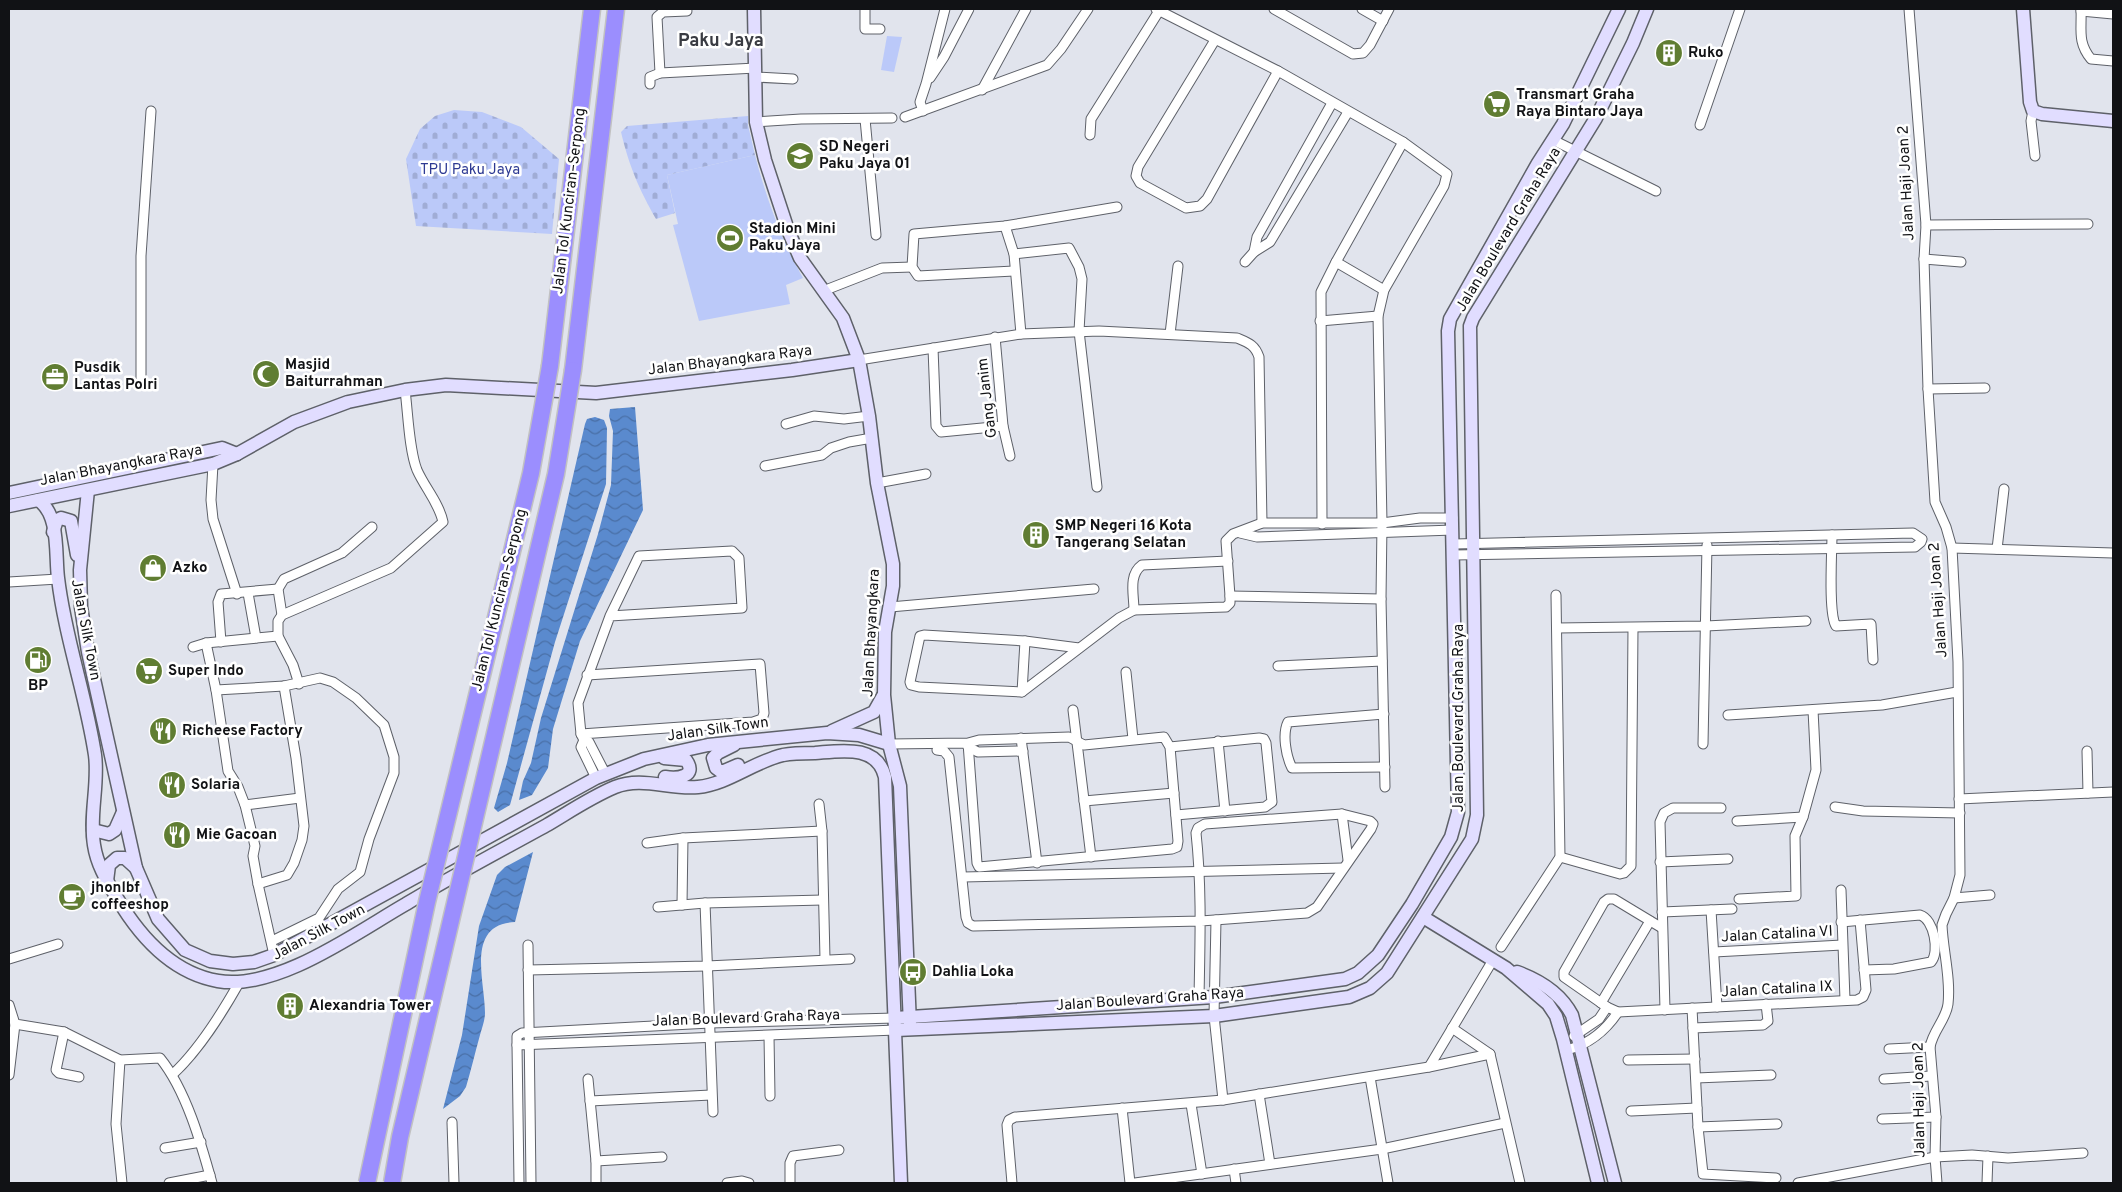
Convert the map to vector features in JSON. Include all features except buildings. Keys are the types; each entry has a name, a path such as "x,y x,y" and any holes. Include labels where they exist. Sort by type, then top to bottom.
{"highway":[{"name":"Jalan Tol Kunciran–Serpong","path":"367,1183 427,902 530,473 550,366 592,9"},
{"name":"Jalan Tol Kunciran–Serpong","path":"392,1183 400,1137 556,474 573,370 616,9"}],"main road":[{"name":"Jalan Bhayangkara","path":"754,9 756,122 765,160 788,232 804,265 843,318 858,360 869,416 877,483 893,564 893,586 886,632 884,695 889,744 900,786 910,1023"},
{"name":"Jalan Boulevard Graha Raya","path":"896,1024 1214,997 1345,979 1369,965 1386,943 1412,904 1451,837 1458,812 1448,331 1450,319 1553,140 1591,69 1620,9"},
{"name":"Jalan Boulevard Graha Raya","path":"910,1023 1214,1016 1349,997 1370,988 1387,973 1472,839 1477,816 1470,326 1473,318 1596,118 1633,43 1647,9"},
{"path":"2024,9 2030,102 2033,111 2042,114 2113,121"},
{"name":"Jalan Bhayangkara Raya","path":"9,506 212,464 237,454 294,422 348,402 405,390 446,385 596,393 792,370 858,360"},
{"name":"Jalan Bhayangkara Raya","path":"9,493 222,448 237,454"},
{"path":"48,485 66,494 78,504 85,521"},
{"name":"Jalan Silk Town","path":"88,490 80,570 81,607 88,652 136,868 158,919 185,950 210,961 232,964 254,962 274,955 601,776 644,759 676,750 744,740 827,733 858,736 889,744"},
{"name":"Jalan Silk Town","path":"38,500 47,506 52,520 58,580 95,757 93,830 97,858 107,881 133,922 153,947 172,962 204,978 221,982 240,982 274,975 309,960 439,884 616,786 639,783 698,787 718,782 756,764 783,755 851,750 865,754 880,763 885,777 896,1024"},
{"path":"53,532 57,520 61,518 70,521 80,570"},
{"path":"827,733 874,712 884,695"},
{"path":"744,740 718,752 713,758 716,768 724,771 735,766 756,764"},
{"path":"639,783 657,777 679,779 690,770 690,765 686,760 676,758 644,759"},
{"path":"93,830 108,834 115,830 123,812"},
{"path":"107,881 109,865 117,858 125,858 136,868"},
{"path":"1423,917 1506,968 1548,1004 1556,1016 1565,1045 1596,1183"},
{"path":"1506,968 1529,976 1558,995 1572,1015 1615,1183"},
{"path":"897,1044 910,1023"},
{"path":"896,1024 901,1183"}],"street":[{"path":"865,9 866,29 880,29"},
{"path":"923,111 920,102 945,9"},
{"path":"926,84 944,57 969,9"},
{"path":"982,90 1026,9"},
{"path":"905,117 982,90 1047,64 1061,49 1088,9"},
{"path":"1274,9 1353,54 1363,54 1370,45 1389,9"},
{"path":"1362,9 1383,21"},
{"path":"1700,125 1740,9"},
{"name":"Jalan Haji Joan 2","path":"1909,9 1926,225 1924,259 1928,389 1935,502 1946,527 1952,548 1958,662 1960,874 1954,898 1942,925 1948,1004 1944,1019 1932,1036 1930,1046 1931,1076 1936,1117 1935,1157 1937,1183"},
{"path":"1090,135 1091,120 1157,10 1278,71 1403,142 1447,174 1444,186 1384,290 1378,316 1382,523 1380,599 1384,714 1384,787"},
{"path":"2113,14 2081,10 2081,41 2084,50 2091,59 2113,61"},
{"path":"660,73 656,17 663,12 687,11"},
{"path":"1215,40 1138,167 1136,176 1140,183 1186,208 1200,206 1207,199 1278,71"},
{"path":"650,84 650,77 660,73 755,72 793,79"},
{"path":"1254,252 1257,237 1332,103"},
{"path":"141,384 141,256 151,111"},
{"path":"2033,111 2031,120 2035,156"},
{"path":"1245,262 1254,252 1270,242 1348,112"},
{"path":"756,122 892,118"},
{"path":"865,119 876,235"},
{"path":"1553,140 1656,191"},
{"path":"1322,524 1321,292 1403,142"},
{"path":"1014,271 918,276 912,267 914,234 1005,226 1117,207"},
{"path":"1926,225 2088,224"},
{"path":"1005,226 1014,254 1021,334"},
{"path":"1014,254 1069,248 1079,267 1082,279 1079,332 1097,487"},
{"path":"1924,259 1961,262"},
{"path":"1336,262 1384,290"},
{"path":"1170,334 1178,266"},
{"path":"822,291 882,268 912,267"},
{"path":"1320,321 1378,316"},
{"name":"Jalan Bhayangkara Raya","path":"858,360 1021,334 1079,332 1170,334 1237,338 1250,343 1256,349 1259,357 1262,523"},
{"name":"Gang Janim","path":"996,337 1003,426 1010,456"},
{"path":"933,348 936,426 938,430 941,432 1003,426"},
{"path":"1928,389 1985,388"},
{"path":"299,684 293,665 278,636 278,621 282,614 391,568 443,522 441,514 417,469 405,390"},
{"path":"786,424 814,416 844,419 869,416"},
{"path":"765,466 822,455 831,448 849,442 872,438"},
{"path":"212,464 211,500 213,519 237,594"},
{"path":"877,483 926,474"},
{"path":"1997,549 2004,489"},
{"path":"1079,648 1025,640 920,636 910,682 911,685 920,687 1022,692 1119,618 1134,610 1226,608 1230,603 1230,596 1226,541 1233,534 1240,533 1262,523 1382,523 1420,518 1453,524"},
{"path":"1240,533 1257,538 1382,533 1453,524"},
{"path":"282,614 278,588 284,579 342,553 372,527"},
{"path":"1454,549 1474,548 1706,537 1832,534 1916,533 1922,539 1922,542 1915,547 1708,550 1474,548"},
{"path":"1832,534 1834,622 1836,626 1871,624 1873,626 1873,660"},
{"path":"1703,744 1708,550 1706,537"},
{"path":"1952,548 2113,553"},
{"path":"601,776 581,747 582,737 578,703 610,616 639,556 732,551 739,558 742,608 610,616"},
{"path":"1134,610 1133,579 1136,570 1142,565 1228,561"},
{"path":"9,582 58,580"},
{"path":"222,642 219,597 222,594 248,593 278,588"},
{"path":"890,607 1094,589"},
{"path":"248,593 256,638"},
{"path":"1501,947 1560,857 1556,595"},
{"path":"1230,596 1380,599"},
{"path":"1557,628 1706,626 1806,621"},
{"path":"1560,857 1620,874 1628,870 1632,862 1633,628"},
{"path":"193,647 206,643 278,636"},
{"path":"1022,692 1025,640"},
{"path":"206,643 216,690 228,771 238,787 245,805 255,846 253,856 258,884 274,955"},
{"path":"1278,666 1382,661"},
{"path":"582,737 753,722 762,719 764,713 760,664 587,675"},
{"path":"1126,672 1133,739"},
{"path":"216,690 284,686 320,678 333,682 356,698 384,725 394,758 394,774 369,839 360,872 338,889 319,918 272,940"},
{"path":"258,884 287,875 294,863 302,840 304,826 296,758 284,686"},
{"path":"1728,715 1882,705 1957,692"},
{"path":"1072,710 1091,858"},
{"path":"1739,899 1796,896 1795,836 1803,817 1816,770 1813,710"},
{"path":"1384,714 1288,722 1285,727 1288,760 1292,768 1384,766"},
{"path":"889,744 968,745 980,740 1068,736 1084,745 1164,737 1170,747 1177,847 1091,858 979,867 977,863 968,745"},
{"path":"1021,738 1036,863"},
{"path":"993,739 995,751"},
{"path":"1170,747 1218,740 1264,739 1272,802 1265,807 1176,815"},
{"path":"1218,740 1225,811"},
{"path":"968,745 978,752 1023,750"},
{"path":"937,750 944,751 949,757 966,917 968,923 973,926 1201,921 1308,913 1317,907 1345,864 1371,830 1373,824 1370,821 1342,814 1205,824 1198,828 1196,834 1200,872 1201,921 1199,998"},
{"path":"2088,752 2088,792"},
{"path":"1959,799 2113,792"},
{"path":"1084,802 1174,793"},
{"path":"245,805 300,798"},
{"path":"819,804 822,831 825,959"},
{"path":"1835,807 1863,811 1960,813"},
{"path":"1665,1010 1660,822 1664,813 1673,808 1721,808"},
{"path":"1342,814 1345,864"},
{"path":"1737,821 1803,817"},
{"path":"647,844 682,838 822,831"},
{"path":"682,838 682,905"},
{"path":"1660,862 1728,859"},
{"path":"963,877 1200,872 1345,864"},
{"path":"1841,890 1845,1000"},
{"path":"1954,898 1990,895"},
{"path":"1565,1045 1578,1042 1609,1026 1618,1012 1604,1005 1565,978 1563,973 1604,902 1608,899 1614,899 1662,928"},
{"path":"658,907 705,903 823,900"},
{"path":"705,903 713,1112"},
{"path":"1662,912 1732,909"},
{"path":"1711,910 1717,1007"},
{"path":"1841,922 1860,920 1924,916 1930,924 1935,957 1927,964 1894,969 1864,970 1860,920"},
{"path":"1216,920 1214,1016 1224,1100"},
{"path":"1578,1042 1599,1019 1604,1005 1650,922"},
{"path":"9,959 58,944"},
{"path":"528,945 531,1183"},
{"name":"Jalan Catalina VI","path":"1714,952 1842,945"},
{"path":"528,970 708,966 850,958"},
{"path":"1429,1067 1493,960"},
{"name":"Jalan Catalina IX","path":"1618,1012 1856,1000 1863,997 1866,990 1864,970"},
{"path":"173,1074 209,1030 240,982"},
{"path":"1693,1028 1763,1025 1768,1021 1766,1004"},
{"path":"9,1005 15,1024 9,1075"},
{"path":"1692,1008 1698,1127 1703,1174 1776,1178"},
{"name":"Jalan Boulevard Graha Raya","path":"530,1032 710,1023 896,1024"},
{"path":"15,1024 64,1032 120,1060 160,1058 173,1074 201,1142 211,1179 169,1183"},
{"name":"Jalan Boulevard Graha Raya","path":"517,1044 710,1036 769,1036 896,1024"},
{"path":"1452,1028 1490,1054 1520,1183"},
{"path":"64,1032 56,1069 58,1073 79,1077"},
{"path":"519,1183 517,1044 518,1036 522,1032 530,1032"},
{"path":"769,1036 770,1096"},
{"path":"1889,1049 1930,1046"},
{"path":"1012,1183 1007,1125 1012,1118 1224,1100 1429,1067 1490,1054"},
{"path":"1628,1060 1695,1059"},
{"path":"120,1060 116,1124 122,1183"},
{"path":"1696,1078 1771,1075"},
{"path":"1370,1076 1388,1183"},
{"path":"1884,1079 1931,1076"},
{"path":"588,1079 596,1161 596,1183"},
{"path":"1259,1094 1270,1164"},
{"path":"590,1101 711,1095"},
{"path":"1191,1104 1202,1174"},
{"path":"1122,1108 1130,1183"},
{"path":"1631,1110 1697,1108"},
{"path":"1882,1119 1936,1117"},
{"path":"452,1122 454,1183"},
{"path":"1135,1183 1382,1149 1505,1123"},
{"path":"1698,1127 1777,1124"},
{"path":"165,1148 201,1142"},
{"path":"790,1183 790,1163 793,1156 839,1150"},
{"path":"1798,1183 1935,1157 1972,1155 2008,1158 2083,1153"},
{"path":"1987,1183 1988,1156"},
{"path":"596,1161 662,1157"},
{"path":"1234,1169 1236,1183"},
{"path":"727,1183 742,1181 749,1183"}],"green space":[{"path":"887,36 902,37 894,72 881,70"},
{"name":"TPU Paku Jaya","path":"454,110 482,112 521,127 559,159 552,234 416,226 406,159 420,129 435,116"},
{"path":"748,116 748,125 755,155 667,175 675,213 656,219 635,177 621,132 627,126"},
{"name":"Stadion Mini Paku Jaya","path":"755,155 775,218 803,278 786,285 790,304 699,321 673,225 678,224 667,175"}],"water":[{"path":"635,407 643,510 580,641 553,729 548,768 532,795 519,800 523,781 531,763 541,718 598,534 611,485 613,431 609,416 610,409"},
{"path":"595,417 604,420 607,428 606,484 555,642 510,805 498,812 494,808 507,763 585,424 587,419"},
{"path":"533,852 515,922 499,925 489,933 484,943 481,956 481,971 484,1021 466,1087 460,1096 443,1109 462,1035 479,926 497,875 505,867"}],"place":[{"name":"Ruko","path":"1669,53"},
{"name":"Transmart Graha Raya Bintaro Jaya","path":"1497,104"},
{"name":"SD Negeri Paku Jaya 01","path":"800,156"},
{"name":"Stadion Mini Paku Jaya","path":"730,238"},
{"name":"Masjid Baiturrahman","path":"266,374"},
{"name":"Pusdik Lantas Polri","path":"55,377"},
{"name":"SMP Negeri 16 Kota Tangerang Selatan","path":"1036,535"},
{"name":"Azko","path":"153,568"},
{"name":"BP","path":"38,660"},
{"name":"Super Indo","path":"149,671"},
{"name":"Richeese Factory","path":"163,731"},
{"name":"Solaria","path":"172,785"},
{"name":"Mie Gacoan","path":"177,835"},
{"name":"jhonlbf coffeeshop","path":"72,897"},
{"name":"Dahlia Loka","path":"913,972"},
{"name":"Alexandria Tower","path":"290,1006"}],"district":[{"name":"Paku Jaya","path":"721,41"}]}
